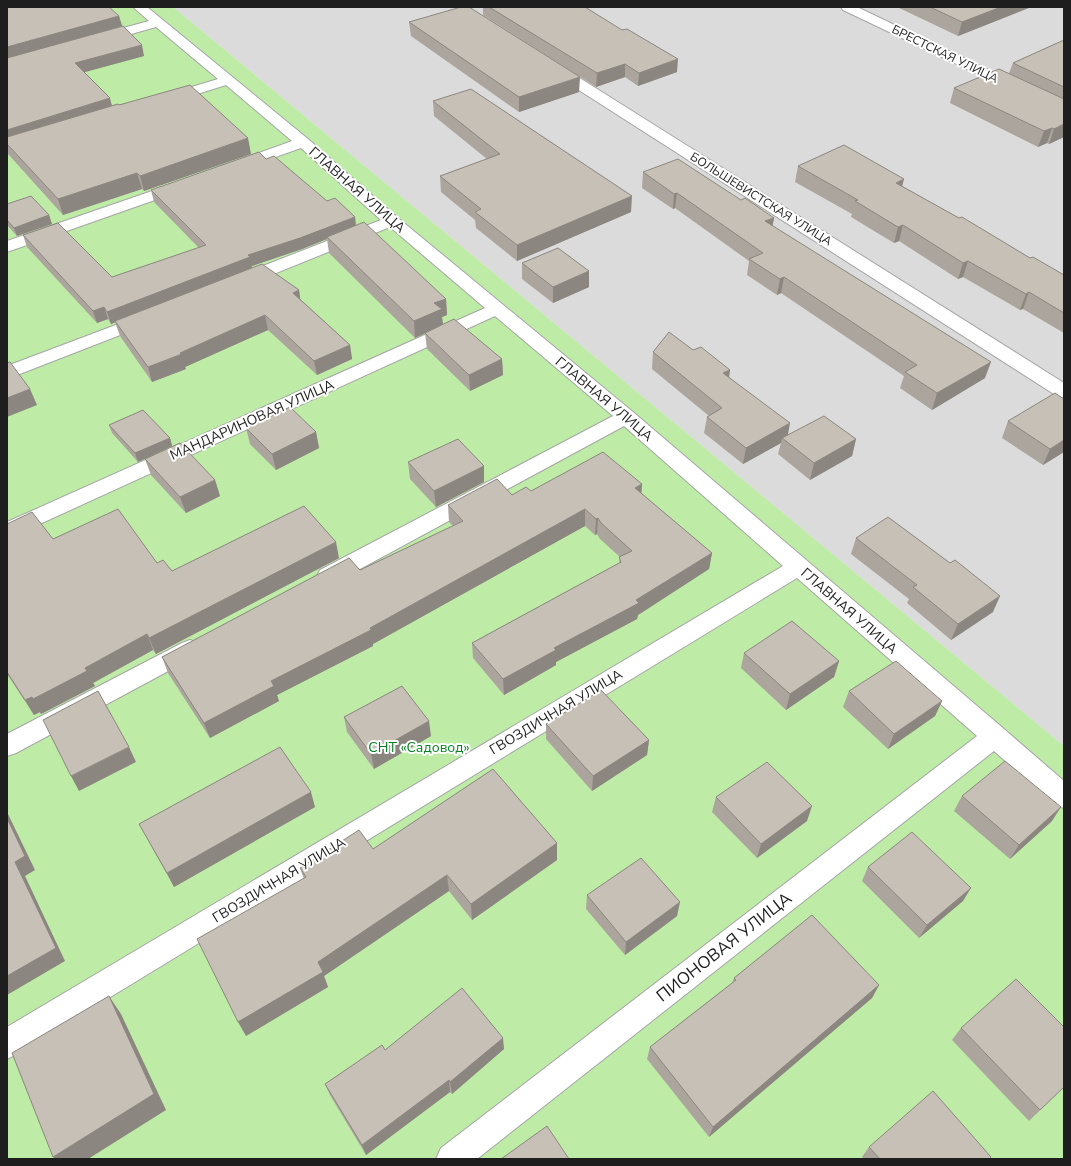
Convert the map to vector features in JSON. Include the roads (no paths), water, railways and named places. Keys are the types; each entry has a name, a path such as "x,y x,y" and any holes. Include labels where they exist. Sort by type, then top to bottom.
{"street":[{"name":"ГЛАВНАЯ УЛИЦА","path":"139,7 303,142 392,221 626,417 1064,797"},
{"name":"БРЕСТСКАЯ УЛИЦА","path":"847,7 1064,111"},
{"path":"90,42 157,23"},
{"name":"БОЛЬШЕВИСТСКАЯ УЛИЦА","path":"539,58 1064,392"},
{"path":"155,103 228,80"},
{"path":"222,171 303,142"},
{"path":"7,247 192,182"},
{"path":"229,286 392,221"},
{"name":"МАНДАРИНОВАЯ УЛИЦА","path":"7,531 496,309"},
{"path":"7,373 162,312"},
{"path":"310,585 626,417"},
{"name":"ГВОЗДИЧНАЯ УЛИЦА","path":"7,1044 798,567"},
{"path":"7,746 204,641"},
{"name":"ПИОНОВАЯ УЛИЦА","path":"452,1159 995,736"}],"park label":[{"name":"СНТ «Садовод»","path":"419,747"}]}
